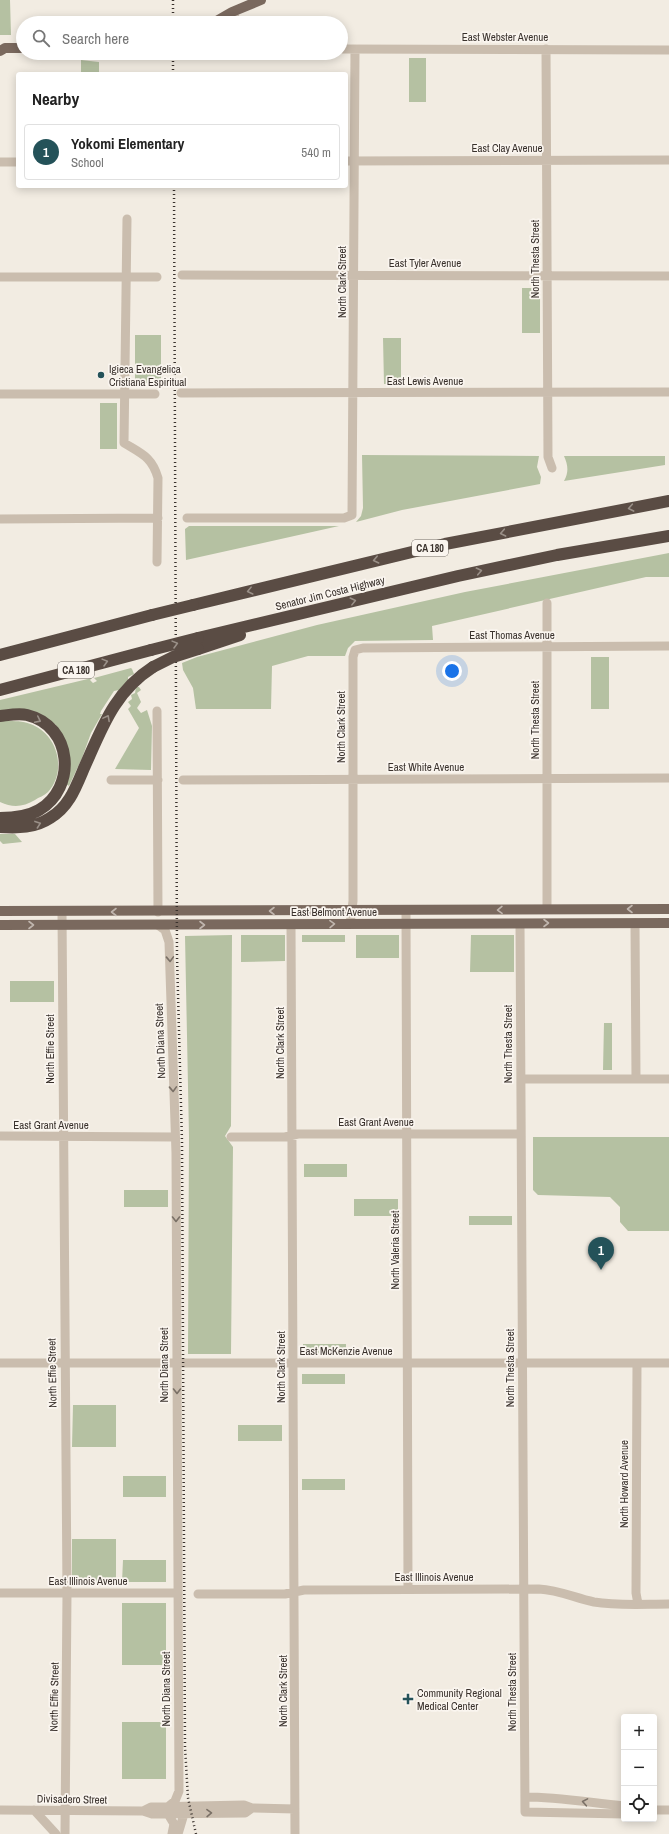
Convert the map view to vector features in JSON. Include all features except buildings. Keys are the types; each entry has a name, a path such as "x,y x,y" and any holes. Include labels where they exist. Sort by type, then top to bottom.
{"highway":[{"name":"Senator Jim Costa Highway","path":"1,651 83,625 152,615 445,544 669,501"},
{"name":"Senator Jim Costa Highway","path":"0,690 151,650 198,644 315,611 458,576 557,555 669,536"},
{"path":"0,827 19,828 37,824 50,818 64,806 75,789 103,724 119,697 134,681 153,667 198,644"},
{"path":"0,716 16,714 34,718 50,728 56,734 64,749 65,767 61,786 51,800 32,813 15,818 0,818"},
{"path":"0,810 21,814 32,813"}],"main road":[{"path":"225,16 261,0"},
{"path":"2,48 16,48"},
{"name":"East Belmont Avenue","path":"0,911 158,912 669,909"},
{"path":"121,925 129,918 156,917 158,912"},
{"name":"East Belmont Avenue","path":"0,925 669,923"}],"street":[{"path":"232,12 234,16"},
{"name":"North Thesta Street","path":"546,49 547,393 548,457 552,468"},
{"name":"East Webster Avenue","path":"348,50 669,50"},
{"name":"North Clark Street","path":"187,518 344,518 352,515 354,275 350,161 355,50"},
{"name":"East Clay Avenue","path":"350,161 669,160"},
{"path":"0,162 16,162"},
{"path":"126,219 124,443 149,458 155,467 158,478 157,562"},
{"name":"East Tyler Avenue","path":"182,275 669,276"},
{"path":"0,277 157,276"},
{"name":"East Lewis Avenue","path":"181,393 669,392"},
{"path":"0,394 155,394"},
{"path":"0,519 158,518"},
{"name":"North Thesta Street","path":"547,603 547,909"},
{"name":"East Thomas Avenue","path":"355,650 363,648 669,646"},
{"name":"North Clark Street","path":"350,924 352,911 354,779 353,657 355,650"},
{"path":"157,711 158,912"},
{"name":"East White Avenue","path":"183,780 669,778"},
{"path":"111,780 158,780"},
{"name":"North Valeria Street","path":"406,910 408,1589"},
{"name":"North Effie Street","path":"62,912 62,1137 67,1593 65,1834"},
{"path":"635,923 636,1079"},
{"name":"North Clark Street","path":"291,924 295,1834"},
{"name":"North Thesta Street","path":"520,924 525,1812 621,1814"},
{"name":"North Diana Street","path":"158,925 165,930 169,942 175,1137 179,1791 177,1798 168,1810"},
{"path":"521,1078 669,1079"},
{"name":"East Grant Avenue","path":"232,1137 292,1135 521,1134"},
{"name":"East Grant Avenue","path":"0,1136 175,1137"},
{"name":"East McKenzie Avenue","path":"0,1363 669,1363"},
{"name":"North Howard Avenue","path":"637,1363 636,1592 638,1604"},
{"name":"East Illinois Avenue","path":"198,1594 285,1594 304,1590 548,1589 605,1603 669,1604"},
{"name":"East Illinois Avenue","path":"0,1593 177,1593"},
{"path":"525,1797 561,1798 621,1806"},
{"name":"Divisadero Street","path":"0,1810 143,1811 152,1814 168,1810 244,1805 252,1808 295,1809"},
{"name":"Divisadero Street","path":"168,1810 184,1814 244,1813 252,1808"},
{"path":"34,1810 56,1834"},
{"path":"168,1810 174,1824 172,1834"},
{"path":"657,1810 669,1810"},
{"path":"178,1834 184,1814"}],"green space":[{"path":"0,0 10,0 11,35 0,35"},
{"path":"409,58 426,58 426,102 409,102"},
{"path":"81,60 99,62 99,72 81,72"},
{"path":"522,288 540,288 540,333 522,333"},
{"path":"135,335 161,335 161,383 135,383"},
{"path":"383,338 401,338 401,384 384,384"},
{"path":"100,403 117,403 117,449 100,449"},
{"path":"362,455 539,456 537,467 541,477 540,484 402,510 356,522 361,516 363,508"},
{"path":"564,456 665,456 665,465 564,481 567,475 567,468"},
{"path":"189,526 339,526 186,560 185,529"},
{"path":"669,553 669,577 646,577 432,626 433,640 355,641 348,648 345,656 308,656 272,666 271,709 196,709 193,688 183,670 182,663 197,657 317,625 465,592"},
{"path":"591,657 609,657 609,709 591,709"},
{"path":"131,668 134,674 128,677 128,681 119,690 114,691 101,711 100,714 102,714 91,733 82,758 69,786 66,784 54,726 56,725 50,721 0,711 0,700 92,678 90,680 93,683 97,681 94,678"},
{"path":"136,687 139,687 141,690 137,693 141,702 137,708 141,713 147,710 152,726 151,770 115,769 139,728 128,709 131,706 128,702 132,699 131,695 135,693"},
{"path":"0,721 29,723 42,730 54,745 58,764 54,784 48,792 26,804 14,806 0,802"},
{"path":"0,834 15,834 22,842 3,844 0,841"},
{"path":"232,935 231,1126 225,1136 233,1147 231,1354 188,1354 189,1136 185,936"},
{"path":"241,935 285,935 285,961 241,962"},
{"path":"302,935 345,935 345,942 302,942"},
{"path":"356,935 399,935 399,958 356,958"},
{"path":"471,935 514,935 514,972 470,972"},
{"path":"10,981 54,981 54,1002 10,1002"},
{"path":"604,1023 612,1023 612,1070 603,1070"},
{"path":"533,1137 669,1137 669,1231 628,1231 620,1222 620,1207 610,1197 538,1195 533,1190"},
{"path":"304,1164 347,1164 347,1177 304,1177"},
{"path":"124,1190 168,1190 168,1207 124,1207"},
{"path":"354,1199 398,1199 398,1216 354,1216"},
{"path":"469,1216 512,1216 512,1225 469,1225"},
{"path":"303,1344 346,1344 346,1354 303,1354"},
{"path":"302,1374 345,1374 345,1384 302,1384"},
{"path":"73,1405 116,1405 116,1447 72,1447"},
{"path":"238,1425 282,1425 282,1441 238,1441"},
{"path":"123,1476 166,1476 166,1497 123,1497"},
{"path":"302,1479 345,1479 345,1490 302,1490"},
{"path":"72,1539 116,1539 116,1582 72,1582"},
{"path":"123,1560 166,1560 166,1582 122,1582"},
{"path":"122,1603 166,1603 166,1665 122,1665"},
{"path":"122,1722 166,1722 166,1779 122,1779"}],"railway":[{"path":"173,0 173,16"},
{"path":"173,60 173,72"},
{"path":"174,188 177,956 182,1142 185,1747 188,1798 196,1834"}],"place":[{"name":"Igieca Evangelica Cristiana Espiritual","path":"101,375"},
{"name":"Yokomi Elementary","path":"601,1270"},
{"name":"Community Regional Medical Center","path":"408,1699"}]}
